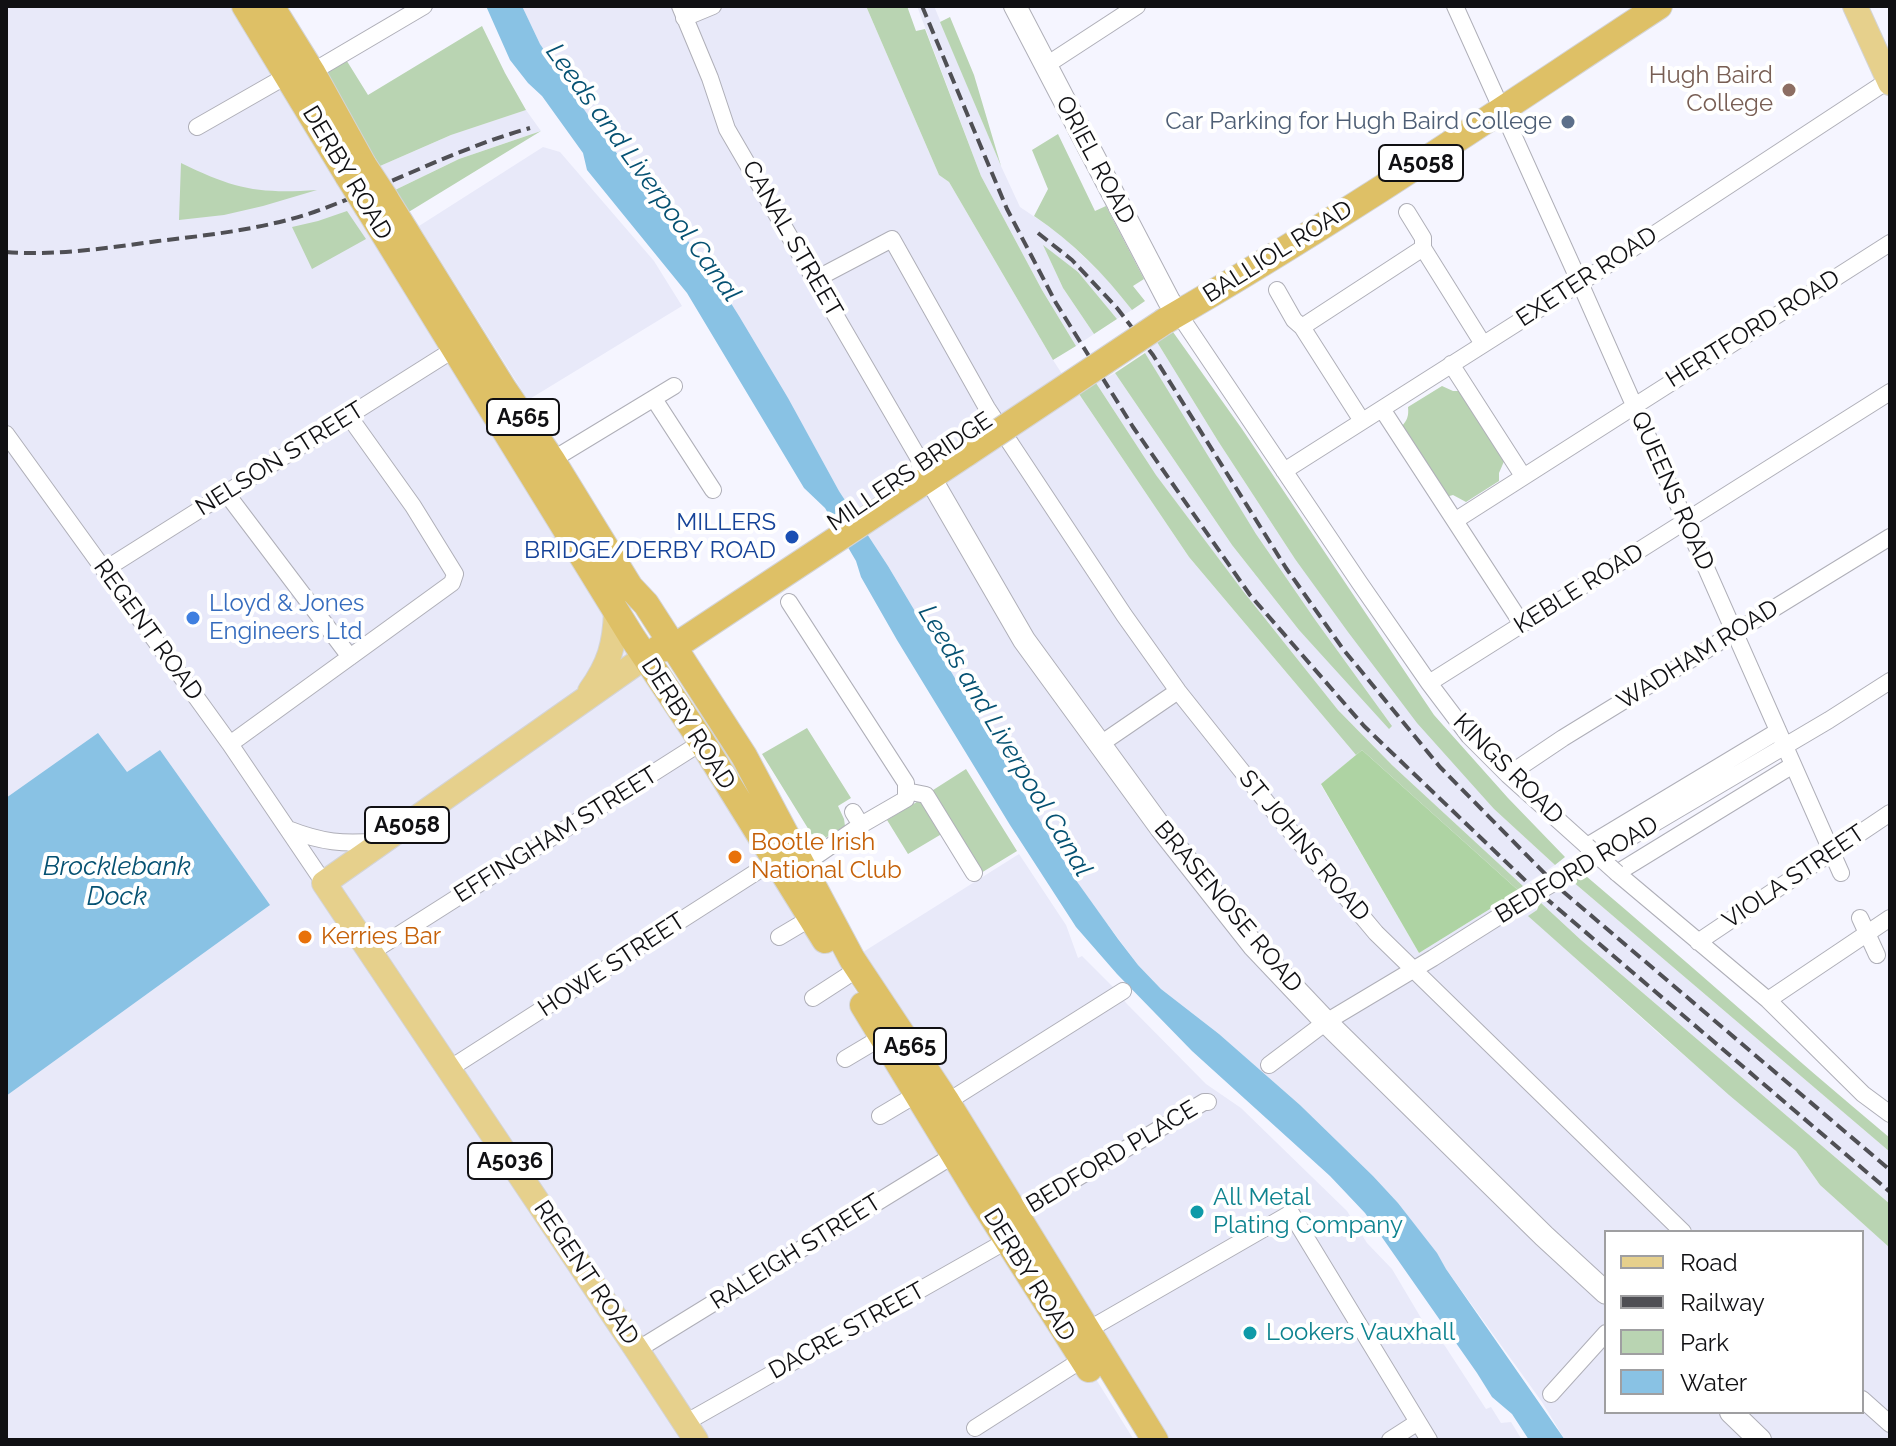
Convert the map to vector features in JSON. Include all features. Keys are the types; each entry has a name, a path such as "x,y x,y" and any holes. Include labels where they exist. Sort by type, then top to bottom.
{"highway":[{"name":"DERBY ROAD","path":"245,6 300,74"},
{"name":"DERBY ROAD","path":"271,6 300,74 376,203 552,460 630,587 646,604 660,647 702,742 954,1155 1134,1440"},
{"name":"BALLIOL ROAD","path":"1498,102 1627,6"},
{"name":"BALLIOL ROAD","path":"1167,311 1297,222 1659,6"},
{"name":"DERBY ROAD","path":"376,203 456,348 616,611 660,647 744,756 852,959 947,1102 1155,1440"},
{"name":"MILLERS BRIDGE","path":"660,647 1167,311"}],"main road":[{"name":"ORIEL ROAD","path":"1015,6 1167,311"},
{"path":"1855,6 1888,76"},
{"name":"BRASENOSE ROAD","path":"919,475 1024,640 1161,828 1254,946 1326,1022 1604,1291"},
{"path":"584,700 604,671 613,646 616,611"},
{"name":"MILLERS BRIDGE","path":"324,883 660,647"},
{"name":"REGENT ROAD","path":"324,883 690,1431"},
{"path":"1733,1414 1760,1440"}],"street":[{"path":"197,127 424,6"},
{"path":"682,12 713,6"},
{"path":"1045,66 1137,6"},
{"name":"QUEENS ROAD","path":"1455,6 1841,873"},
{"name":"CANAL STREET","path":"682,12 710,78 727,129 816,279 919,475"},
{"name":"EXETER ROAD","path":"1284,471 1580,283 1888,76"},
{"path":"1407,212 1423,238 1423,248 1483,344"},
{"name":"ST JOHNS ROAD","path":"816,279 892,239 987,408 1178,691 1376,933 1681,1230"},
{"name":"HERTFORD ROAD","path":"1456,520 1890,243"},
{"path":"1302,327 1423,248"},
{"path":"1277,290 1362,421"},
{"name":"KINGS ROAD","path":"1167,311 1284,471 1429,683 1469,736 1617,873 1768,1000 1863,1094 1890,1114"},
{"name":"NELSON STREET","path":"104,570 456,348"},
{"path":"1451,364 1523,476"},
{"path":"552,460 674,386"},
{"name":"KEBLE ROAD","path":"1429,683 1890,392"},
{"path":"654,399 713,490"},
{"path":"1382,409 1522,624"},
{"path":"230,744 452,583 455,574 413,506 348,415"},
{"name":"REGENT ROAD","path":"6,434 230,744 324,883"},
{"path":"226,493 350,657"},
{"name":"WADHAM ROAD","path":"1508,775 1890,537"},
{"path":"789,602 906,783 906,799 857,818 803,865"},
{"name":"BEDFORD ROAD","path":"1587,846 1781,738 1829,720 1890,681"},
{"path":"1099,745 1178,691"},
{"name":"BEDFORD ROAD","path":"1269,1065 1326,1022 1413,971 1781,738"},
{"name":"EFFINGHAM STREET","path":"370,953 702,742"},
{"name":"BEDFORD ROAD","path":"1617,873 1793,765"},
{"path":"906,791 926,795 974,873"},
{"name":"VIOLA STREET","path":"1698,942 1890,813"},
{"path":"287,829 331,842 386,840"},
{"name":"HOWE STREET","path":"449,1069 775,860"},
{"path":"779,937 811,918"},
{"path":"1768,1000 1864,926 1890,918"},
{"path":"1864,926 1877,955"},
{"path":"813,998 847,976"},
{"path":"947,1102 1123,991"},
{"path":"845,1059 882,1037"},
{"path":"880,1116 917,1094"},
{"name":"BEDFORD PLACE","path":"1017,1214 1140,1139 1208,1102"},
{"name":"RALEIGH STREET","path":"637,1350 954,1155"},
{"path":"1086,1331 1291,1213 1429,1440"},
{"name":"DACRE STREET","path":"690,1431 1008,1240"},
{"path":"1551,1394 1604,1335"},
{"path":"975,1428 1083,1359"},
{"path":"1864,1401 1890,1424"},
{"path":"1390,1440 1418,1422"}],"shaded area":[{"path":"6,6 245,6 1134,1440 6,1440"},
{"path":"522,6 866,6 939,175 949,182 1066,380 1079,394 1189,557 1356,755 1321,785 1419,953 1519,891 1537,910 1529,916 1657,1032 1796,1151 1820,1185 1890,1248 1890,1440 1565,1440 1542,1402 1398,1203 1300,1105 1219,1034 1161,989 1138,965 1096,909 1073,876 888,566 839,491 807,433 665,212 598,130 540,44"},
{"path":"917,6 934,6 1020,207 1060,234 1105,277 1132,310 1117,319 1078,272 1044,247 1063,288 1094,334 1076,346 981,176"},
{"path":"526,110 541,131 459,159 395,190 380,166 451,135"},
{"path":"543,147 560,152 654,261 682,306 528,400 419,226"},
{"path":"1157,342 1295,559 1494,809 1555,865 1523,886 1392,765 1338,710 1243,591 1156,475 1096,383 1115,373 1232,545 1299,630 1392,726 1256,534 1205,453 1145,353"},
{"path":"1019,854 1066,925 1078,958 1082,956 1206,1084 1241,1108 1347,1211 1367,1243 1392,1269 1424,1323 1445,1346 1486,1409 1491,1407 1501,1423 1511,1422 1522,1440 1155,1440 852,959"},
{"path":"1572,881 1890,1152 1890,1204 1540,902"}],"green space":[{"path":"866,6 907,6 916,31 925,29 981,176 1076,346 1053,360 949,182 939,175"},
{"path":"950,17 974,75 1001,166 940,22"},
{"path":"482,26 526,110 451,135 380,166 321,72 345,58 368,95"},
{"path":"541,131 407,213 395,190 459,159"},
{"path":"1058,134 1095,211 1106,206 1144,279 1133,286 1145,301 1132,310 1087,259 1034,216 1048,189 1032,150"},
{"path":"181,163 216,179 247,188 317,190 224,215 179,220"},
{"path":"347,211 366,239 312,269 292,227"},
{"path":"1043,245 1078,272 1117,319 1094,334 1063,288"},
{"path":"1173,332 1434,715 1565,857 1555,865 1494,809 1417,723 1295,559 1157,342"},
{"path":"1145,353 1256,534 1392,726 1389,729 1299,630 1232,545 1115,373"},
{"path":"1096,383 1156,475 1338,710 1392,765 1523,886 1519,891 1362,750 1356,755 1189,557 1079,394"},
{"path":"1442,386 1461,391 1505,459 1499,481 1466,502 1453,495 1446,497 1401,427 1407,418 1408,407"},
{"path":"807,728 851,798 838,806 845,826 817,843 762,754"},
{"path":"1362,750 1519,891 1419,953 1321,784"},
{"path":"966,769 1017,851 981,873 930,792"},
{"path":"925,797 945,832 908,854 887,820"},
{"path":"1586,876 1890,1138 1890,1152 1572,881"},
{"path":"1540,902 1890,1204 1890,1248 1820,1185 1796,1151 1528,916 1537,910"}],"water":[{"path":"486,6 522,6 540,44 598,130 705,262 788,398 839,491 888,566 1073,876 1118,939 1161,989 1219,1034 1300,1105 1398,1203 1437,1253 1565,1440 1529,1440 1512,1414 1492,1397 1365,1213 1330,1176 1192,1051 1076,927 897,640 825,508 804,488 687,293 587,170 583,153 542,96 510,60"},
{"name":"Brocklebank Dock","path":"98,733 127,772 160,750 270,905 6,1096 6,798"}],"railway":[{"path":"922,6 1007,209 1056,303 1133,427 1250,595 1364,726 1528,883 1890,1192"},
{"path":"6,252 101,249 276,223 314,212 475,146 530,128"},
{"path":"1038,233 1072,260 1117,308 1153,355 1286,568 1343,649 1440,767 1560,889 1890,1170"}],"place":[{"name":"Hugh Baird College","path":"1789,90"},
{"name":"Car Parking for Hugh Baird College","path":"1568,122"},
{"name":"MILLERS BRIDGE/DERBY ROAD","path":"792,537"},
{"name":"Lloyd & Jones Engineers Ltd","path":"193,618"},
{"name":"Bootle Irish National Club","path":"735,857"},
{"name":"Kerries Bar","path":"305,937"},
{"name":"All Metal Plating Company","path":"1197,1212"},
{"name":"Lookers Vauxhall","path":"1250,1333"}],"water label":[{"name":"Leeds and Liverpool Canal","path":"643,173"},
{"name":"Leeds and Liverpool Canal","path":"1005,741"}]}
